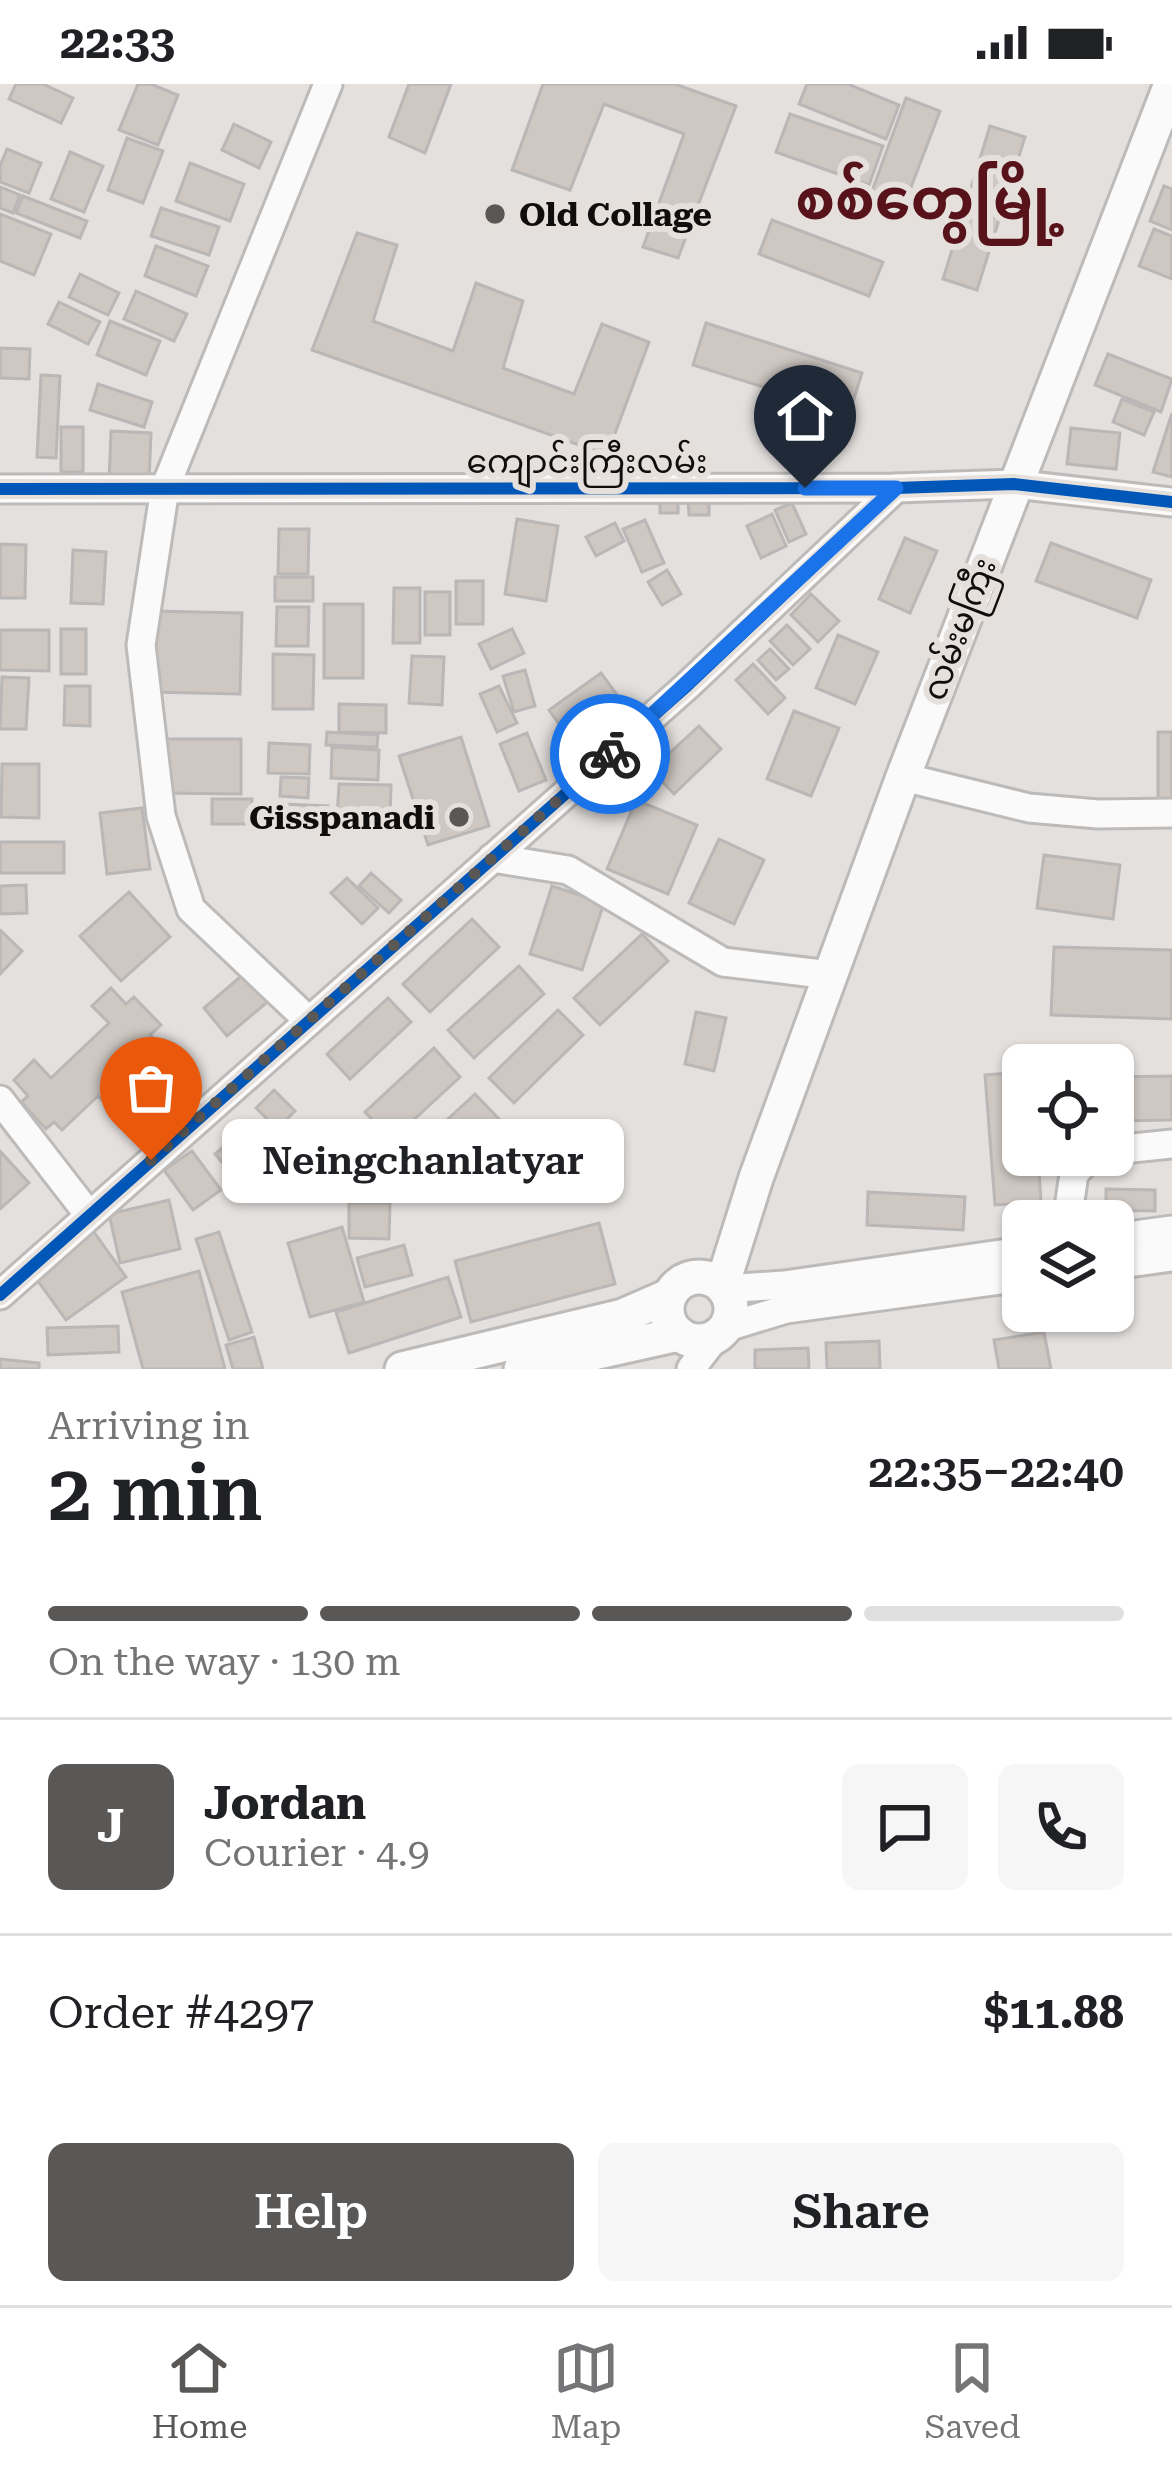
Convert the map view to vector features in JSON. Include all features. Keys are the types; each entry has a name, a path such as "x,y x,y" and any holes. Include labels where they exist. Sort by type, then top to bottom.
{"main road":[{"name":"လမ်းမကြီး","path":"696,1345 731,1308 702,1287 756,1178 1014,484 1171,84"},
{"path":"696,1345 667,1313 702,1287"},
{"path":"402,1369 622,1316 702,1287"},
{"path":"521,1369 696,1345"}],"street":[{"path":"308,1020 191,909 161,816 141,645 165,488 328,84"},
{"name":"ကျောင်းကြီးလမ်း","path":"0,489 1014,484 1172,502"},
{"path":"0,1295 687,686 896,488"},
{"path":"903,777 1029,808 1172,813"},
{"path":"492,858 568,869 723,962 830,975"},
{"path":"0,1100 88,1215"},
{"path":"1134,1148 1172,1144"},
{"path":"1134,1235 1172,1230"},
{"path":"702,1287 784,1285 1002,1254"},
{"path":"1134,1262 1172,1257"},
{"path":"696,1345 786,1309 1002,1280"}],"building":[{"path":"16,84 43,84 73,98 61,123 9,99"},
{"path":"138,84 178,95 158,145 119,130"},
{"path":"409,84 451,84 425,153 389,137"},
{"path":"543,84 675,84 736,106 678,258 643,247 684,134 604,104 570,190 512,170"},
{"path":"807,84 848,84 899,105 886,139 799,104"},
{"path":"906,98 940,111 905,203 872,191"},
{"path":"790,114 883,146 869,185 776,152"},
{"path":"234,124 271,142 259,168 222,150"},
{"path":"990,126 1025,137 977,290 943,279"},
{"path":"127,138 163,151 143,203 108,190"},
{"path":"7,149 41,163 29,193 0,182"},
{"path":"70,152 103,166 84,212 51,199"},
{"path":"190,163 244,184 230,221 176,201"},
{"path":"1164,186 1172,189 1172,230 1150,221"},
{"path":"0,187 20,195 13,213 0,208"},
{"path":"23,196 87,221 80,238 16,213"},
{"path":"161,208 219,227 209,255 151,236"},
{"path":"0,214 51,234 34,275 0,261"},
{"path":"772,220 883,262 869,296 759,254"},
{"path":"1154,229 1172,236 1172,279 1139,266"},
{"path":"357,233 397,245 373,321 453,351 476,283 523,301 503,368 574,394 602,324 649,342 607,455 312,350"},
{"path":"156,246 208,266 196,296 145,276"},
{"path":"80,274 119,293 108,315 69,297"},
{"path":"136,291 187,314 174,341 124,319"},
{"path":"59,302 100,322 88,344 48,324"},
{"path":"110,321 160,341 146,375 97,355"},
{"path":"706,323 862,373 849,414 693,365"},
{"path":"0,348 30,349 29,379 0,378"},
{"path":"1108,354 1172,379 1161,412 1095,385"},
{"path":"41,375 60,376 56,458 37,457"},
{"path":"98,384 152,402 144,427 90,410"},
{"path":"1122,399 1154,412 1144,435 1113,422"},
{"path":"1172,413 1172,477 1153,472"},
{"path":"61,427 83,427 83,472 61,472"},
{"path":"1071,428 1120,433 1116,469 1067,464"},
{"path":"111,431 151,433 149,482 109,481"},
{"path":"660,497 678,497 678,513 660,513"},
{"path":"709,498 709,515 689,515 688,499"},
{"path":"792,503 806,534 789,542 775,510"},
{"path":"772,514 786,546 761,558 747,526"},
{"path":"517,519 558,526 546,601 505,594"},
{"path":"645,520 664,563 642,572 623,529"},
{"path":"615,523 624,541 596,556 586,537"},
{"path":"279,529 309,529 308,574 278,574"},
{"path":"905,538 937,551 910,613 879,599"},
{"path":"1051,543 1151,580 1137,618 1036,581"},
{"path":"0,544 26,545 25,598 0,598"},
{"path":"73,550 106,552 103,604 71,603"},
{"path":"667,570 681,594 662,605 648,582"},
{"path":"275,577 313,577 313,601 275,601"},
{"path":"456,581 483,581 483,624 456,624"},
{"path":"394,588 420,588 420,643 393,643"},
{"path":"425,592 450,592 450,635 425,635"},
{"path":"811,594 839,621 818,642 791,615"},
{"path":"324,604 363,604 363,678 324,678"},
{"path":"277,607 309,607 308,646 276,646"},
{"path":"153,611 242,613 240,694 151,692"},
{"path":"787,625 810,649 793,665 770,641"},
{"path":"61,629 86,629 86,674 61,674"},
{"path":"512,629 524,653 491,669 479,644"},
{"path":"0,630 49,630 49,671 0,670"},
{"path":"838,635 878,652 855,704 816,688"},
{"path":"770,649 789,669 776,680 758,660"},
{"path":"273,654 314,655 313,709 273,709"},
{"path":"412,656 444,657 442,705 409,703"},
{"path":"753,664 785,698 768,714 736,680"},
{"path":"525,670 535,706 514,712 503,676"},
{"path":"601,673 631,714 578,751 549,710"},
{"path":"2,677 29,678 26,729 0,729"},
{"path":"65,686 90,686 90,726 64,725"},
{"path":"499,686 517,723 497,732 480,694"},
{"path":"339,704 386,705 386,733 339,732"},
{"path":"794,711 839,728 811,796 767,779"},
{"path":"699,726 721,749 674,794 651,770"},
{"path":"327,732 378,735 377,747 326,745"},
{"path":"1158,732 1172,732 1172,806 1158,806"},
{"path":"527,733 546,780 519,791 500,744"},
{"path":"461,737 489,826 428,845 399,756"},
{"path":"161,739 241,739 241,794 160,793"},
{"path":"269,743 310,745 309,774 268,773"},
{"path":"332,747 379,750 378,780 331,778"},
{"path":"2,764 39,764 39,818 1,817"},
{"path":"281,777 309,778 308,798 280,796"},
{"path":"339,784 391,785 390,819 337,817"},
{"path":"212,799 252,799 251,824 212,824"},
{"path":"636,800 697,825 668,894 607,869"},
{"path":"282,804 328,806 328,832 281,831"},
{"path":"142,808 150,869 107,874 100,813"},
{"path":"719,839 764,860 734,924 689,903"},
{"path":"0,842 64,842 64,873 0,873"},
{"path":"1044,855 1120,865 1113,919 1037,908"},
{"path":"371,873 401,900 389,913 359,886"},
{"path":"347,878 378,908 362,924 331,893"},
{"path":"26,885 27,913 0,914 0,886"},
{"path":"552,886 604,903 582,970 530,954"},
{"path":"129,892 170,937 121,981 80,936"},
{"path":"472,919 499,947 430,1012 403,984"},
{"path":"0,930 22,951 0,974"},
{"path":"642,934 668,961 600,1025 574,998"},
{"path":"1054,947 1172,950 1172,1019 1051,1015"},
{"path":"519,966 544,994 474,1058 448,1030"},
{"path":"247,971 271,999 227,1036 204,1008"},
{"path":"111,988 126,1004 134,997 161,1025 150,1035 159,1043 123,1078 128,1084 106,1104 98,1096 62,1130 54,1122 46,1129 21,1102 28,1096 14,1080 34,1060 51,1078 109,1023 92,1006"},
{"path":"388,998 411,1022 350,1079 327,1054"},
{"path":"558,1010 583,1035 514,1103 489,1078"},
{"path":"696,1012 726,1018 714,1071 685,1064"},
{"path":"434,1048 460,1077 392,1140 365,1112"},
{"path":"1002,1074 1002,1176 1039,1176 1041,1200 1002,1200 1002,1205 995,1205 985,1075"},
{"path":"1172,1076 1172,1120 1134,1121 1134,1077"},
{"path":"274,1090 295,1111 277,1129 256,1108"},
{"path":"475,1094 499,1119 418,1195 394,1169"},
{"path":"253,1122 275,1149 237,1180 215,1154"},
{"path":"329,1124 332,1167 304,1168 302,1126"},
{"path":"0,1151 29,1183 0,1209"},
{"path":"192,1151 221,1190 193,1210 164,1170"},
{"path":"1106,1189 1155,1190 1155,1211 1134,1211 1134,1200 1106,1200"},
{"path":"868,1192 965,1197 963,1230 867,1225"},
{"path":"169,1200 180,1249 120,1263 109,1214"},
{"path":"349,1203 390,1203 389,1239 349,1238"},
{"path":"599,1223 615,1284 471,1322 455,1261"},
{"path":"342,1227 364,1302 310,1317 288,1243"},
{"path":"94,1232 126,1277 66,1320 33,1274"},
{"path":"219,1232 252,1332 229,1340 196,1239"},
{"path":"404,1245 412,1275 365,1287 357,1258"},
{"path":"199,1271 225,1369 143,1369 122,1292"},
{"path":"448,1277 461,1317 349,1353 336,1312"},
{"path":"118,1326 119,1352 48,1355 47,1328"},
{"path":"1044,1332 1051,1369 999,1369 994,1340"},
{"path":"254,1337 263,1369 233,1369 226,1345"},
{"path":"879,1341 880,1369 827,1369 826,1343"},
{"path":"808,1348 809,1369 755,1369 755,1350"},
{"path":"0,1359 39,1363 39,1369 0,1369"}],"cycle path":[{"path":"0,489 1014,484 1172,502"},
{"path":"0,1295 687,686 896,488"}],"way so far":[{"path":"151,1160 610,754"}],"place":[{"name":"Old Collage","path":"495,214"},
{"name":"Gisspanadi","path":"459,817"},
{"name":"Neingchanlatyar","path":"151,1160"}],"district":[{"name":"စစ်တွေမြို့","path":"930,199"}],"route":[{"path":"610,754 896,488 805,488"}]}
